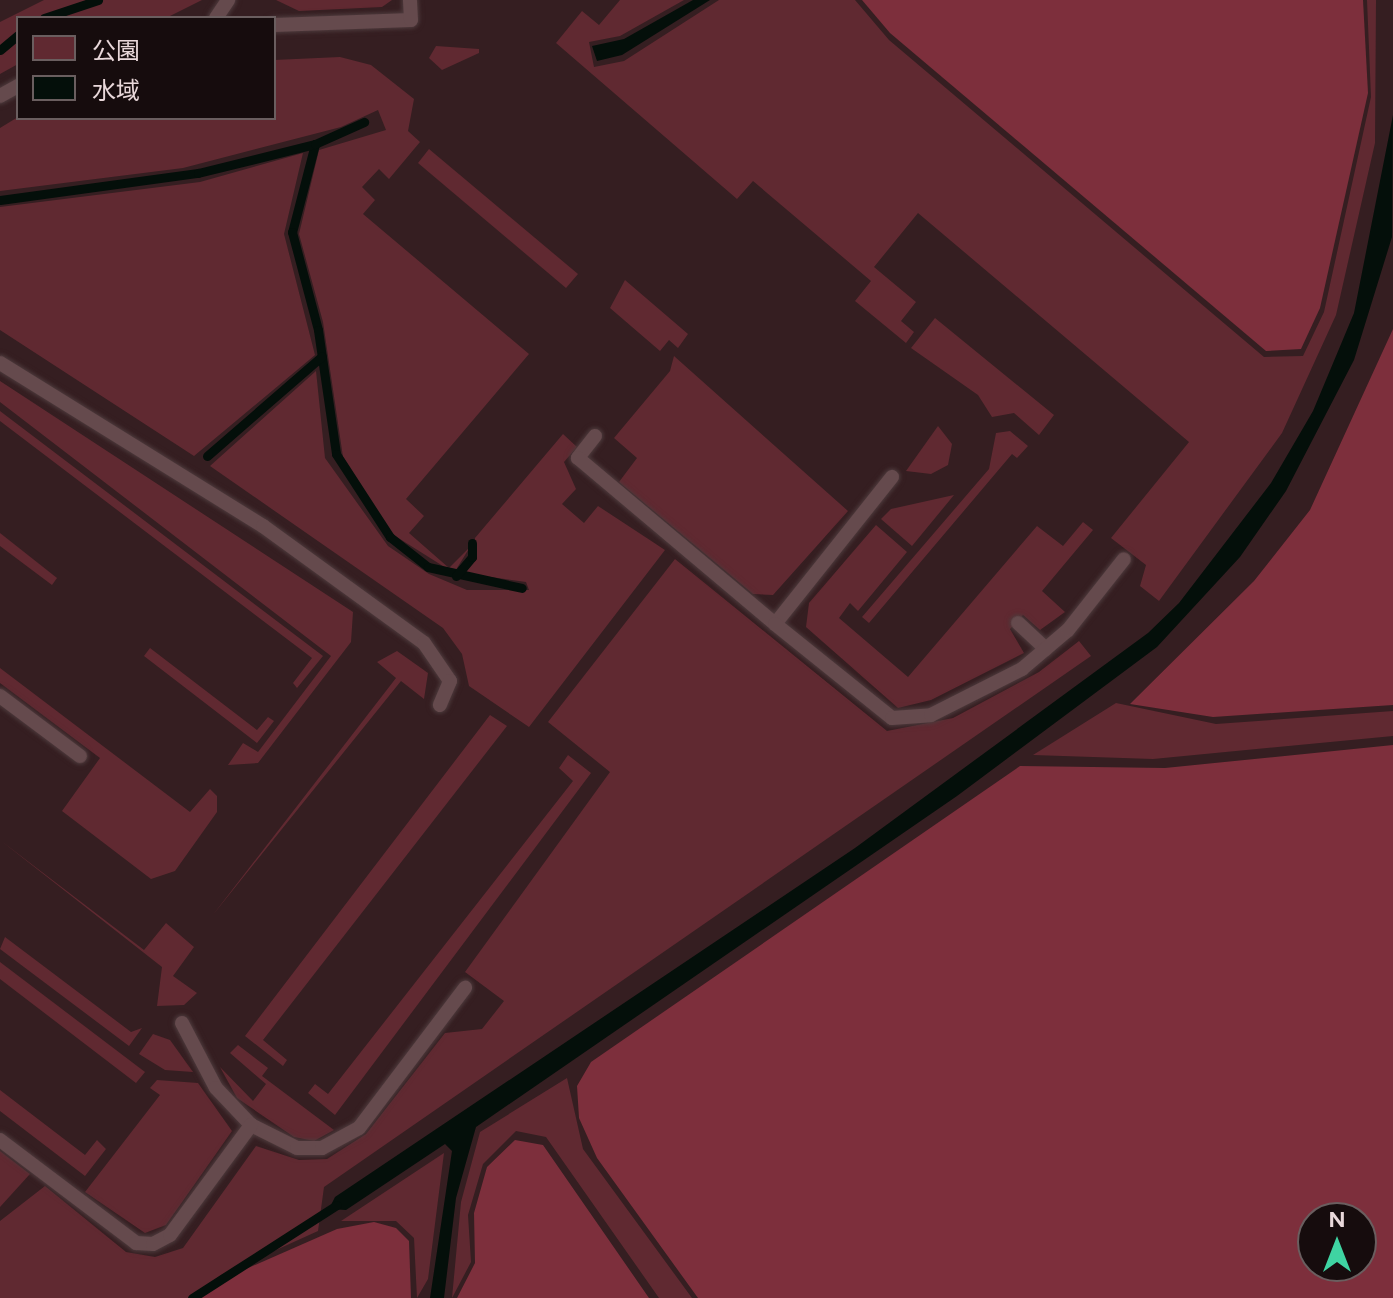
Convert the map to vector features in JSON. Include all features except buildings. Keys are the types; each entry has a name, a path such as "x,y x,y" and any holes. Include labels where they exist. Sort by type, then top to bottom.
{"lane":[{"path":"276,25 411,20 410,0"},
{"path":"0,363 263,526 424,643 450,681 440,705"},
{"path":"595,436 578,458 892,718 931,715 1022,669 1046,649 1124,559"},
{"path":"775,624 892,477"},
{"path":"1018,623 1046,649"},
{"path":"0,696 80,756"},
{"path":"182,1023 216,1088 251,1125 297,1148 322,1148 359,1128 465,988"},
{"path":"0,1140 136,1243 153,1244 170,1235 251,1125"}],"green space":[{"path":"44,0 202,0 170,16 16,16 16,65 0,74 0,22"},
{"path":"276,0 392,0 382,7 299,11"},
{"path":"620,0 684,0 620,36 589,42 594,67 624,61 719,0 855,0 889,40 1264,357 1303,356 1324,312 1371,97 1367,0 1376,0 1375,143 1336,315 1282,433 1159,601 1140,586 1146,565 1111,538 1189,442 918,213 874,267 916,302 901,321 914,332 906,343 855,301 871,281 753,181 737,199 556,43 582,11 599,25"},
{"path":"436,46 479,49 479,53 442,70 429,58"},
{"path":"340,57 371,65 414,99 408,131 420,142 389,179 379,169 362,187 375,200 363,214 529,354 406,499 424,516 409,533 449,568 470,547 454,573 392,534 343,457 323,322 299,234 319,150 386,130 378,110 341,127 183,168 0,191 0,128 16,118 276,120 276,60"},
{"path":"429,149 578,274 566,288 418,163"},
{"path":"303,153 284,234 315,355 194,456 0,330 0,207 200,182"},
{"path":"625,280 688,334 678,348 669,340 660,351 610,308"},
{"path":"935,318 1054,415 1039,435 1014,413 992,417 978,395 911,348"},
{"path":"674,356 848,511 773,595 753,594 619,482 637,458 614,438 670,371"},
{"path":"316,371 325,458 388,546 429,574 467,590 529,590 526,582 463,573 476,558 475,538 563,434 577,447 564,462 576,489 562,504 584,523 598,506 665,550 529,727 469,686 462,654 443,628 210,466"},
{"path":"0,381 353,612 351,642 258,763 228,765 243,743 258,752 331,656 0,402"},
{"path":"0,411 323,656 297,688 293,683 312,658 0,421"},
{"path":"938,426 952,444 948,465 931,474 906,471"},
{"path":"1010,431 1028,446 1017,458 1012,454 869,623 862,617 989,469 996,433"},
{"path":"954,495 912,546 881,519 891,509"},
{"path":"1083,522 1093,530 1042,591 1065,612 1040,630 1023,615 1010,629 1024,653 931,700 898,708 806,627 809,603 876,525 907,552 858,611 850,603 839,618 908,677 1037,526 1063,546"},
{"path":"0,533 57,578 52,585 0,546"},
{"path":"675,559 887,731 953,718 1039,672 1079,641 1091,656 324,1187 318,1231 221,1275 190,1298 0,1298 0,1221 45,1186 126,1252 155,1257 183,1248 256,1146 299,1160 327,1159 366,1134 445,1033 482,1029 504,1001 465,972 610,772 548,722"},
{"path":"150,648 257,730 268,717 274,721 257,743 144,656"},
{"path":"397,651 428,673 424,699 401,681 212,916 396,678 377,662"},
{"path":"0,668 190,812 210,789 217,796 217,812 175,871 151,879 62,811 100,758 0,683"},
{"path":"1116,703 1216,724 1393,711 1393,736 1153,759 1033,755"},
{"path":"490,715 507,726 263,1040 287,1060 283,1066 245,1036"},
{"path":"568,755 591,773 335,1115 308,1093 315,1084 328,1094 573,781 559,768"},
{"path":"0,840 144,950 166,923 194,947 173,976 197,993 184,1005 157,1006 162,967"},
{"path":"5,937 131,1032 142,1028 129,1046 0,949"},
{"path":"0,962 145,1072 136,1083 0,979"},
{"path":"153,1034 170,1040 193,1072 165,1070 139,1054"},
{"path":"238,1045 268,1068 262,1076 334,1130 314,1141 294,1137 237,1098 220,1067 253,1101 266,1084 230,1053"},
{"path":"567,1078 583,1149 692,1298 659,1298 546,1137 516,1131 483,1164 468,1215 471,1262 452,1298 461,1202 480,1132"},
{"path":"157,1080 198,1083 232,1131 166,1225 145,1233 85,1192 160,1095 150,1088"},
{"path":"0,1090 85,1155 97,1140 106,1149 85,1176 0,1111"},
{"path":"0,1151 30,1174 0,1207"},
{"path":"444,1153 428,1279 417,1298 414,1238 396,1221 341,1221"}],"shaded area":[{"path":"862,0 1363,0 1368,93 1320,308 1301,349 1266,351 890,33"},
{"path":"1393,329 1393,705 1213,717 1130,704 1254,581 1310,510"},
{"path":"1393,745 1393,1298 698,1298 597,1158 579,1118 577,1086 591,1062 1020,766 1165,768"},
{"path":"515,1140 543,1145 649,1298 457,1298 475,1263 474,1213 487,1167"},
{"path":"374,1222 396,1228 409,1241 411,1298 197,1298 223,1279 337,1229"}],"water":[{"path":"693,0 710,0 622,55 597,61 592,46 624,39"},
{"path":"1393,115 1392,237 1354,360 1286,491 1240,557 1157,647 957,796 476,1127 456,1198 444,1298 430,1298 452,1151 445,1144 346,1210 329,1209 335,1197 855,848 1148,633 1179,603 1271,483 1313,411 1354,313"}],"waterway":[{"path":"50,16 98,0"},
{"path":"0,50 16,37"},
{"path":"0,200 198,173 315,144 364,122"},
{"path":"315,144 292,232 318,330 336,454 390,537 428,567 522,588"},
{"path":"207,456 322,356"},
{"path":"456,576 472,557 472,543"},
{"path":"192,1298 337,1205"}]}
